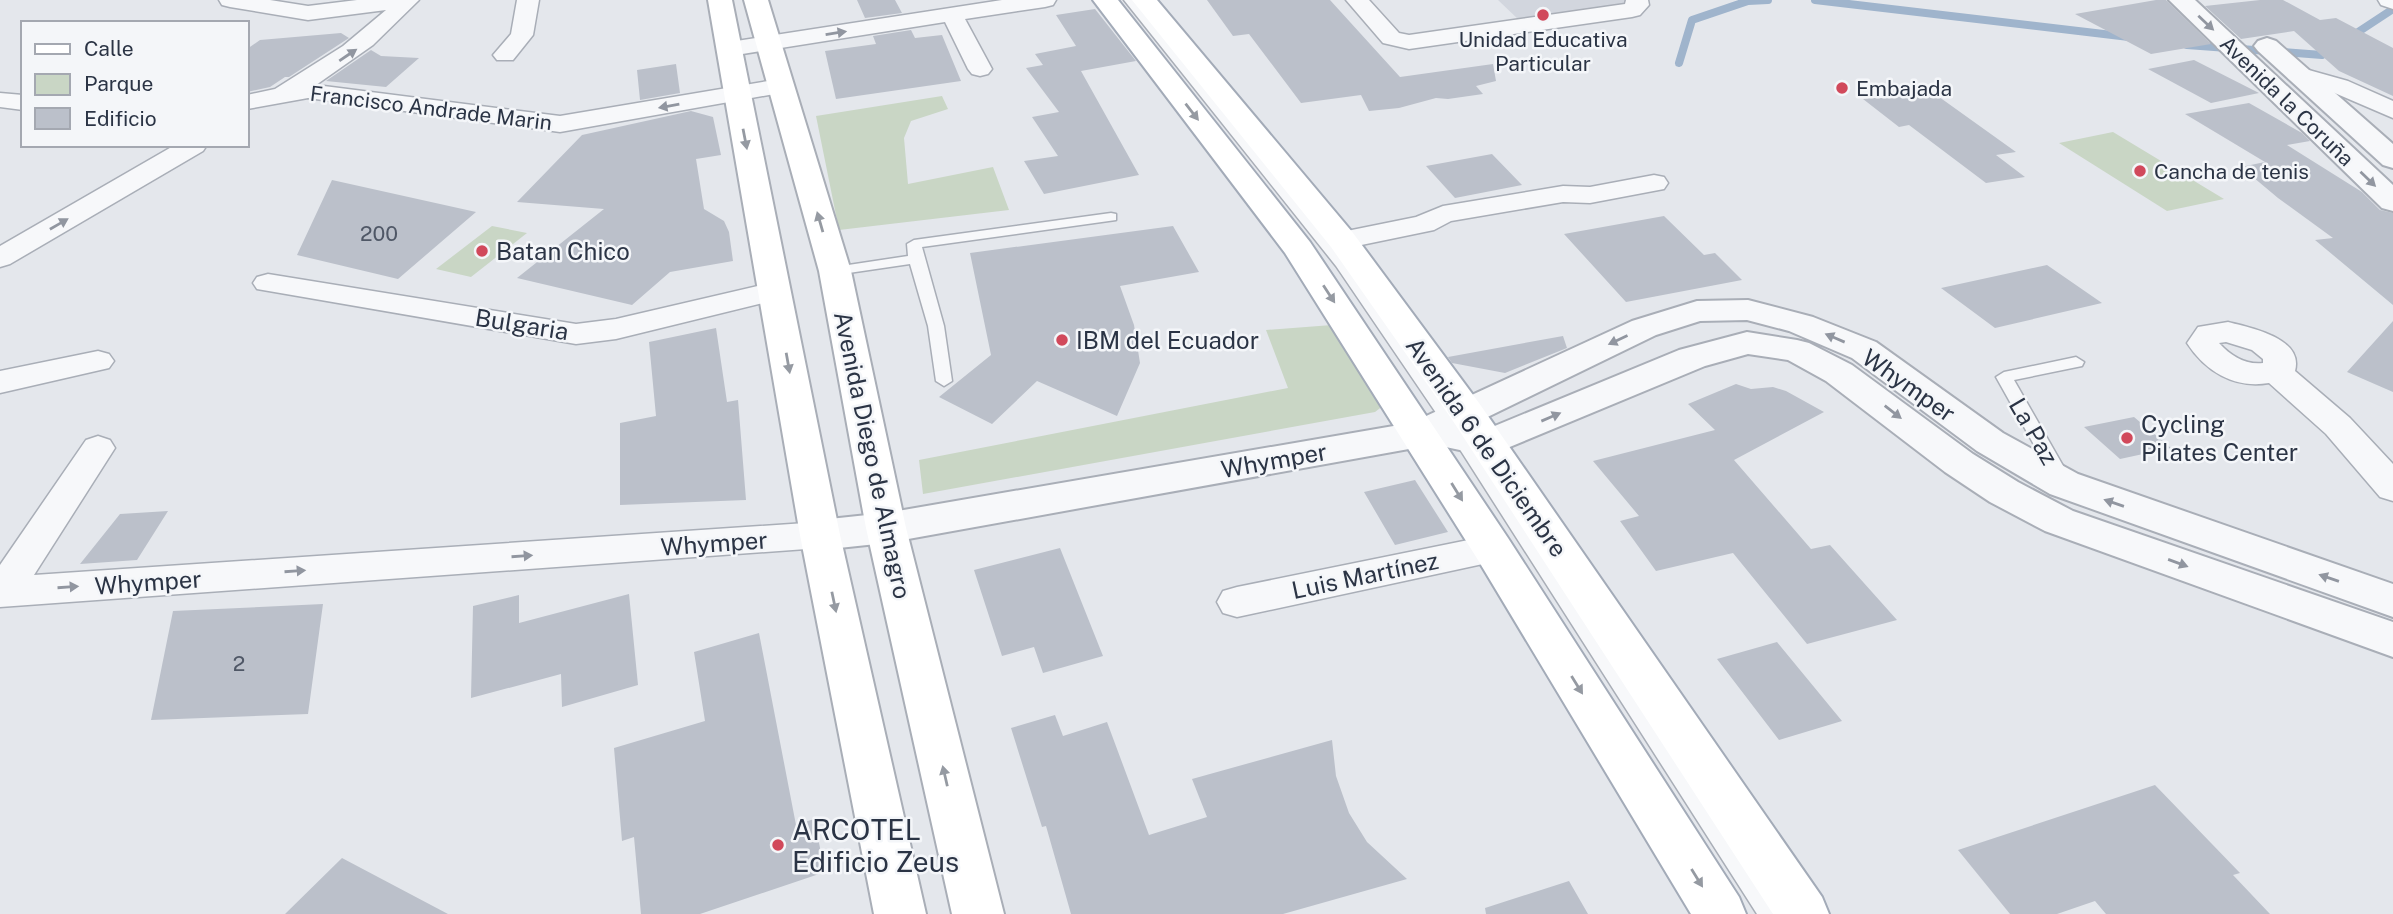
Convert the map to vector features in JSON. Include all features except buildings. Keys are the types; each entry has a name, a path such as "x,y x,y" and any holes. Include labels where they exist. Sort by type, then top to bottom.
{"main road":[{"path":"720,0 820,536 900,914"},
{"name":"Avenida Diego de Almagro","path":"756,0 835,271 886,528 978,914"},
{"name":"Avenida 6 de Diciembre","path":"1105,0 1299,249 1457,430 1493,549 1720,914"},
{"name":"Avenida 6 de Diciembre","path":"1144,0 1342,240 1457,430 1802,914"}],"street":[{"path":"230,0 308,13 408,0"},
{"path":"248,113 330,68 359,48 408,0"},
{"path":"505,55 522,35 528,0"},
{"path":"730,49 1045,0"},
{"path":"1357,0 1391,38 1409,42 1637,4"},
{"name":"Avenida la Coruña","path":"2181,0 2393,202"},
{"path":"952,15 980,69"},
{"name":"Avenida la Coruña","path":"2245,27 2393,159"},
{"path":"2298,74 2339,86 2393,110"},
{"name":"Francisco Andrade Marin","path":"248,102 308,91 560,124 780,86"},
{"path":"0,100 21,103"},
{"path":"0,258 191,147"},
{"path":"1342,240 1424,224 1450,228 1573,204 1590,195 1654,183"},
{"name":"Bulgaria","path":"268,283 576,334 616,329 775,292"},
{"name":"Whymper","path":"1457,430 1644,328 1697,311 1748,310 1801,324 1864,351 1990,442 2064,484 2393,601"},
{"name":"Whymper","path":"1,592 820,536 886,528 1457,430 1747,343 1797,351 1839,373 1959,463 2004,492 2059,521 2393,640"},
{"path":"0,382 98,362"},
{"path":"2275,372 2306,394 2340,425 2393,488"},
{"path":"1,592 98,448"},
{"name":"Luis Martínez","path":"1237,602 1493,549"}],"lane":[{"path":"1129,0 1341,263 1457,430 1771,914"},
{"path":"944,381 936,326 916,259 914,243 1111,217"},
{"path":"835,271 916,259"},
{"name":"La Paz","path":"2064,484 2004,377 2076,362"}],"shaded area":[{"name":"Unidad Educativa Particular","path":"1498,0 1633,0 1635,3 1520,21"}],"green space":[{"path":"942,96 948,109 911,121 904,138 908,184 993,167 1009,210 839,230 816,116"},
{"name":"Cancha de tenis","path":"2113,132 2224,199 2167,211 2059,143"},
{"name":"Batan Chico","path":"492,226 527,233 471,277 436,269"},
{"path":"1332,325 1388,402 1375,412 923,494 919,460 1288,388 1266,330"}],"waterway":[{"path":"1679,63 1692,20 1748,1 1768,0"},
{"path":"1815,0 2129,37"},
{"path":"2349,38 2393,9"},
{"path":"2187,45 2322,55 2332,49"}],"place":[{"name":"Unidad Educativa Particular","path":"1543,15"},
{"name":"Embajada","path":"1842,88"},
{"name":"Cancha de tenis","path":"2140,171"},
{"name":"Batan Chico","path":"482,251"},
{"name":"IBM del Ecuador","path":"1062,340"},
{"name":"Cycling Pilates Center","path":"2127,438"},
{"name":"ARCOTEL Edificio Zeus","path":"778,845"}]}
